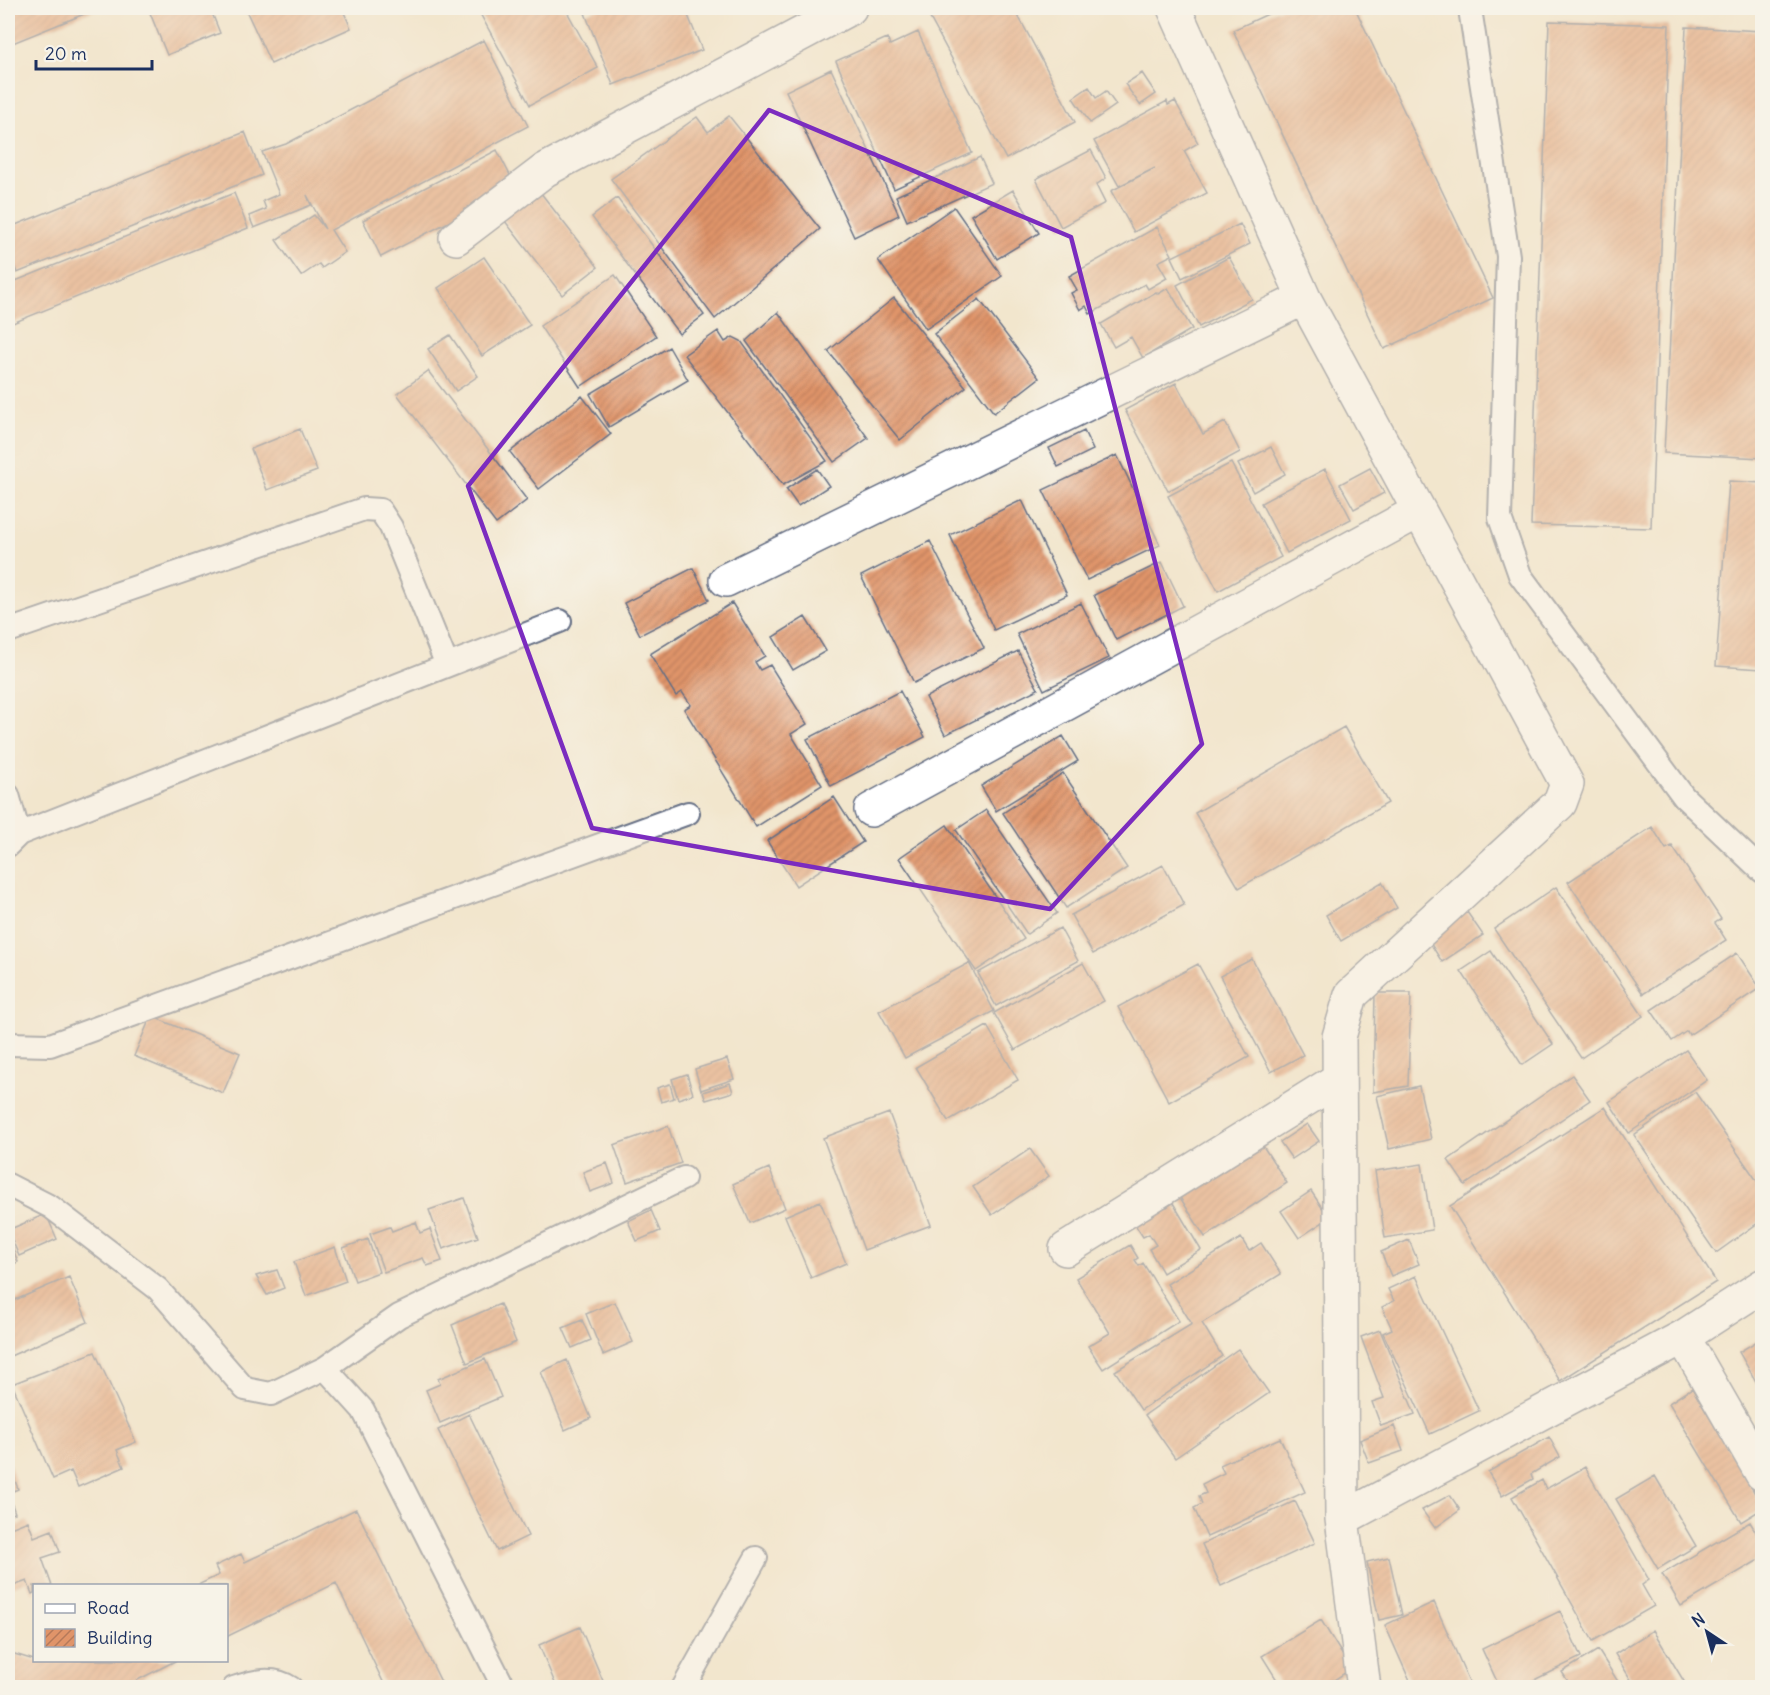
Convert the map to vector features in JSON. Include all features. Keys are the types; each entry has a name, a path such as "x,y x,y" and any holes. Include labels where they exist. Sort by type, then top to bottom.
{"street":[{"path":"456,238 545,170 850,8"},
{"path":"1174,8 1304,298 1567,784 1560,803 1351,995 1339,1037 1337,1080 1342,1519 1364,1688"},
{"path":"726,580 1304,298"},
{"path":"872,810 1419,511"},
{"path":"1066,1249 1337,1080"},
{"path":"1342,1519 1683,1337 1762,1286"},
{"path":"1683,1337 1762,1474"}],"lane":[{"path":"1470,9 1508,256 1500,518 1520,574 1684,797 1762,871"},
{"path":"8,631 364,509 380,510 391,527 447,665"},
{"path":"8,795 13,840 560,621"},
{"path":"8,1044 50,1045 688,813"},
{"path":"8,1185 51,1207 158,1289 245,1389 271,1394 325,1368 399,1316 684,1178"},
{"path":"325,1368 363,1410 504,1688"},
{"path":"683,1688 756,1558"},
{"path":"234,1688 255,1681 281,1681 291,1688"}],"highlighted area":[{"path":"769,110 1071,237 1202,744 1050,909 592,828 468,486"}],"building":[{"path":"8,8 99,8 8,45"},
{"path":"148,8 210,8 220,33 167,55"},
{"path":"245,8 342,8 351,28 271,64"},
{"path":"477,8 565,8 598,68 530,105"},
{"path":"600,8 685,8 702,50 613,85 585,13"},
{"path":"949,8 1014,8 1075,122 1006,159 930,18"},
{"path":"1281,8 1355,8 1493,298 1384,349 1233,30"},
{"path":"1549,21 1669,25 1651,528 1531,525"},
{"path":"1686,27 1762,31 1762,458 1664,453"},
{"path":"918,32 972,153 894,189 836,61 887,38 890,45"},
{"path":"484,40 528,126 331,230 345,252 322,268 319,264 301,276 276,240 314,215 325,229 307,195 311,205 254,228 249,216 266,209 263,201 279,194 262,152 286,144"},
{"path":"831,69 899,215 854,237 786,91"},
{"path":"1142,73 1156,94 1140,105 1125,84"},
{"path":"1089,87 1096,98 1106,91 1116,105 1090,123 1073,98"},
{"path":"1167,101 1168,105 1175,101 1198,143 1184,151 1207,193 1134,232 1111,191 1155,168 1119,186 1094,141"},
{"path":"729,116 820,229 715,319 611,179 697,117 708,132"},
{"path":"245,132 262,175 17,273 8,250 8,228"},
{"path":"497,150 516,187 381,257 363,220"},
{"path":"1091,150 1106,178 1096,185 1105,203 1061,227 1036,179"},
{"path":"980,157 992,183 907,221 896,196"},
{"path":"537,188 598,267 562,295 501,216"},
{"path":"1013,190 1039,233 997,259 971,215"},
{"path":"234,193 248,228 8,325 8,284"},
{"path":"617,198 704,315 679,334 592,217"},
{"path":"954,207 1002,276 926,329 878,260"},
{"path":"1240,224 1250,244 1182,278 1172,257"},
{"path":"1157,227 1172,255 1158,262 1167,278 1148,289 1145,284 1090,314 1086,306 1080,310 1071,293 1077,290 1069,276"},
{"path":"484,257 530,325 482,356 438,288"},
{"path":"1229,257 1252,299 1199,327 1177,285"},
{"path":"615,275 656,336 580,387 540,326"},
{"path":"1168,288 1192,329 1143,358 1131,337 1114,347 1101,324 1156,292 1158,294"},
{"path":"894,298 966,387 900,440 828,351"},
{"path":"979,299 1039,378 994,413 934,334"},
{"path":"778,312 868,438 834,462 746,341"},
{"path":"718,331 725,342 733,337 741,341 827,461 783,485 684,355"},
{"path":"450,335 478,376 456,391 428,349"},
{"path":"669,347 688,380 609,427 590,394"},
{"path":"428,371 527,500 496,524 397,394"},
{"path":"1176,383 1203,434 1225,422 1240,452 1168,491 1125,410"},
{"path":"582,396 611,434 539,489 510,452"},
{"path":"300,429 317,471 267,490 251,449"},
{"path":"1084,431 1093,450 1058,467 1049,448"},
{"path":"1271,447 1285,474 1253,492 1238,464"},
{"path":"1117,455 1160,545 1087,580 1043,490"},
{"path":"1231,463 1281,557 1218,591 1168,496"},
{"path":"1370,468 1384,493 1354,509 1340,484"},
{"path":"817,469 829,486 798,506 786,489"},
{"path":"1325,469 1351,519 1287,553 1261,503"},
{"path":"1729,481 1762,483 1762,669 1716,666"},
{"path":"1022,500 1067,595 994,630 950,535"},
{"path":"930,541 984,648 914,683 861,576"},
{"path":"1162,562 1183,606 1116,640 1094,595"},
{"path":"693,568 709,600 640,635 624,603"},
{"path":"732,603 765,656 755,662 760,670 770,665 807,724 791,734 822,785 756,827 684,709 691,705 682,692 676,696 650,654"},
{"path":"1081,603 1109,658 1044,690 1017,634"},
{"path":"805,617 826,651 793,670 773,637"},
{"path":"1018,651 1038,689 945,735 926,697"},
{"path":"900,691 925,737 831,786 807,739"},
{"path":"1344,727 1388,803 1239,888 1195,813"},
{"path":"1063,736 1078,761 996,811 981,786"},
{"path":"1063,773 1127,868 1066,908 1003,813"},
{"path":"834,797 863,842 796,886 767,841"},
{"path":"986,810 1057,913 1027,934 956,830"},
{"path":"947,825 1024,939 976,971 899,858"},
{"path":"1652,827 1666,849 1672,846 1721,919 1715,923 1726,940 1643,994 1568,882"},
{"path":"1163,865 1184,905 1093,954 1071,915"},
{"path":"1382,882 1397,908 1341,941 1326,915"},
{"path":"1556,887 1643,1016 1581,1058 1494,929"},
{"path":"1467,912 1483,935 1442,962 1427,938"},
{"path":"1060,928 1078,961 996,1006 978,973"},
{"path":"1491,951 1553,1044 1522,1065 1461,971"},
{"path":"1737,953 1760,988 1689,1035 1687,1031 1672,1041 1651,1010"},
{"path":"1252,959 1303,1055 1271,1072 1220,976"},
{"path":"969,963 994,1011 905,1058 879,1011"},
{"path":"1083,963 1104,1001 1015,1050 994,1013"},
{"path":"1198,964 1249,1057 1169,1102 1118,1007"},
{"path":"1375,993 1411,993 1408,1086 1373,1092"},
{"path":"151,1016 240,1053 223,1093 134,1056"},
{"path":"987,1026 1018,1080 948,1121 916,1067"},
{"path":"1686,1050 1707,1080 1629,1133 1609,1102"},
{"path":"727,1059 734,1079 701,1090 695,1069"},
{"path":"687,1074 693,1094 678,1099 672,1079"},
{"path":"1572,1075 1590,1100 1465,1185 1448,1160"},
{"path":"730,1083 733,1092 706,1100 703,1092"},
{"path":"670,1084 674,1098 661,1102 657,1088"},
{"path":"1419,1086 1431,1139 1389,1149 1377,1096"},
{"path":"1695,1092 1762,1188 1762,1220 1716,1253 1634,1135"},
{"path":"1605,1107 1716,1282 1560,1381 1450,1206"},
{"path":"889,1113 931,1225 864,1250 823,1138"},
{"path":"1307,1124 1319,1141 1292,1159 1280,1142"},
{"path":"668,1126 681,1163 627,1182 614,1145"},
{"path":"1261,1143 1287,1183 1205,1237 1179,1196"},
{"path":"1030,1149 1049,1176 992,1215 973,1187"},
{"path":"607,1163 614,1183 590,1192 583,1172"},
{"path":"1422,1164 1432,1230 1385,1238 1375,1171"},
{"path":"769,1168 785,1208 750,1223 733,1184"},
{"path":"1311,1191 1329,1218 1299,1238 1281,1211"},
{"path":"464,1198 478,1237 443,1249 429,1210"},
{"path":"820,1201 846,1263 811,1278 785,1216"},
{"path":"1173,1203 1201,1250 1163,1273 1149,1249 1156,1245 1149,1234 1143,1237 1134,1223 1165,1205 1167,1207"},
{"path":"651,1210 660,1231 637,1241 628,1221"},
{"path":"46,1214 57,1239 19,1256 8,1230"},
{"path":"416,1222 420,1233 430,1229 442,1261 427,1266 423,1258 384,1272 370,1234 390,1227 392,1231"},
{"path":"8,1236 18,1262 8,1267"},
{"path":"1241,1238 1249,1251 1261,1243 1281,1274 1202,1323 1222,1356 1141,1410 1115,1371 1192,1324 1167,1284"},
{"path":"368,1239 379,1272 355,1281 343,1248"},
{"path":"1409,1240 1419,1264 1391,1276 1381,1252"},
{"path":"1130,1245 1138,1258 1135,1260 1139,1266 1143,1263 1179,1321 1103,1369 1088,1346 1110,1333 1076,1278"},
{"path":"335,1247 346,1281 306,1296 294,1262"},
{"path":"277,1270 284,1288 267,1295 256,1276"},
{"path":"1416,1276 1479,1411 1430,1434 1383,1333 1392,1329 1382,1307 1394,1301 1388,1289"},
{"path":"69,1277 88,1322 8,1357 8,1303"},
{"path":"615,1302 633,1342 603,1355 586,1314"},
{"path":"500,1304 516,1342 467,1363 452,1325"},
{"path":"582,1320 591,1340 572,1348 563,1328"},
{"path":"1380,1330 1415,1414 1381,1426 1372,1402 1384,1398 1361,1337"},
{"path":"1762,1338 1762,1392 1739,1352"},
{"path":"1238,1349 1269,1393 1175,1458 1145,1415"},
{"path":"95,1352 136,1442 117,1450 124,1467 78,1487 71,1471 53,1479 12,1384"},
{"path":"485,1359 501,1397 440,1423 426,1390 440,1384 438,1379"},
{"path":"567,1360 591,1418 565,1430 541,1372"},
{"path":"1692,1388 1762,1505 1762,1509 1741,1522 1669,1403"},
{"path":"469,1414 528,1536 497,1551 438,1430"},
{"path":"1394,1426 1403,1451 1369,1463 1360,1440"},
{"path":"1549,1437 1560,1457 1531,1474 1533,1479 1502,1496 1488,1472"},
{"path":"1280,1438 1305,1492 1207,1537 1194,1508 1202,1504 1199,1496 1206,1493 1202,1484 1224,1473 1220,1465"},
{"path":"8,1460 18,1489 8,1493"},
{"path":"1585,1467 1649,1580 1642,1585 1654,1606 1593,1641 1512,1497 1542,1480 1546,1489"},
{"path":"1655,1476 1696,1546 1658,1569 1616,1499"},
{"path":"8,1493 15,1513 8,1515"},
{"path":"1450,1495 1460,1510 1435,1528 1422,1510"},
{"path":"1295,1501 1315,1543 1221,1586 1202,1544"},
{"path":"356,1509 444,1688 386,1688 336,1583 228,1636 228,1584 200,1584 219,1575 215,1566 241,1554 245,1562"},
{"path":"28,1521 34,1537 52,1530 60,1552 42,1558 51,1584 33,1584 32,1594 27,1581 8,1588 8,1529"},
{"path":"1750,1522 1762,1542 1762,1558 1681,1606 1662,1574"},
{"path":"1389,1557 1402,1615 1379,1620 1367,1562"},
{"path":"1434,1602 1472,1688 1413,1688 1385,1625"},
{"path":"1560,1611 1581,1657 1518,1688 1500,1688 1482,1649"},
{"path":"1321,1620 1351,1669 1322,1688 1282,1688 1262,1656"},
{"path":"580,1627 606,1688 557,1688 539,1645"},
{"path":"1653,1630 1688,1688 1636,1688 1615,1654"},
{"path":"1598,1650 1622,1688 1572,1688 1562,1672"},
{"path":"8,1652 33,1660 33,1662 173,1662 122,1688 8,1688"}]}
